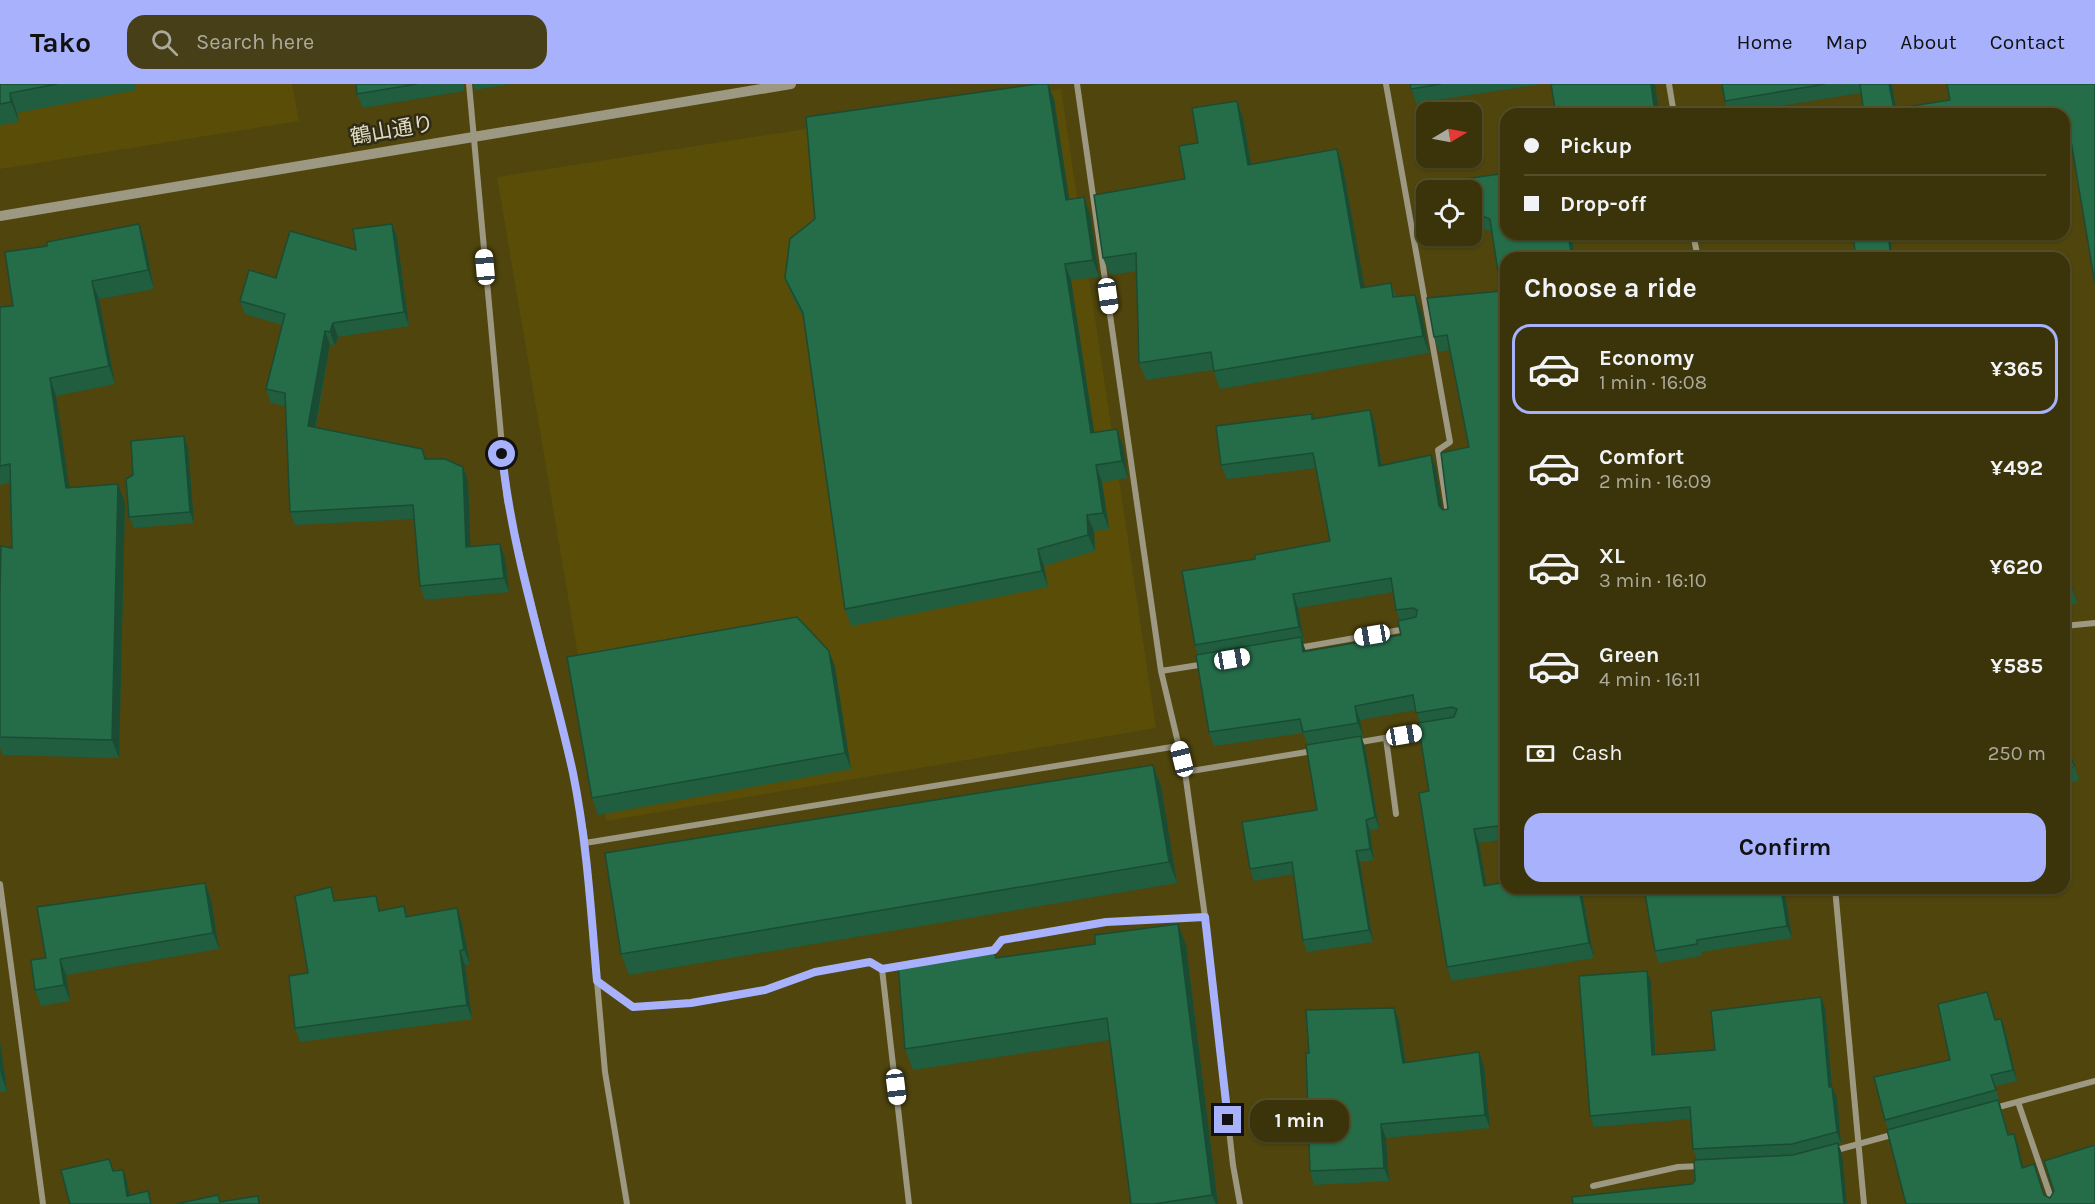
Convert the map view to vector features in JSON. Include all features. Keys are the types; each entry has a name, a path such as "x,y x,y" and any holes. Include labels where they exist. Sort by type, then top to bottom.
{"street":[{"path":"469,84 507,501 573,774 585,843 605,1072 627,1204"},
{"name":"鶴山通り","path":"0,216 791,84"},
{"path":"1077,84 1161,671 1185,772 1205,917 1233,1165 1240,1204"},
{"path":"1386,84 1450,442 1438,450 1449,519"},
{"path":"1669,84 1673,108"},
{"path":"2070,625 2095,623"},
{"path":"1290,649 1418,627"},
{"path":"1161,671 1208,663"},
{"path":"1351,744 1437,729"},
{"path":"1386,738 1396,814"},
{"path":"585,843 1178,746"},
{"path":"1185,772 1327,748"},
{"path":"0,884 43,1204"},
{"path":"1836,894 1864,1204"},
{"path":"983,952 994,950 1002,940 1106,922 1205,917"},
{"path":"597,981 633,1007 691,1003 765,990 815,972 870,962 882,969 916,963"},
{"path":"882,969 909,1204"},
{"path":"1984,1111 2095,1081"},
{"path":"2018,1102 2053,1204"},
{"path":"1828,1152 1905,1132"},
{"path":"1593,1186 1678,1167 1713,1165"}],"shaded area":[{"path":"0,84 292,84 299,121 0,169"},
{"path":"1061,89 1156,728 606,821 497,177"}],"building":[{"path":"0,84 57,84 10,93 11,102 0,104"},
{"path":"356,84 417,84 357,94"},
{"path":"1048,84 1066,200 1084,197 1093,260 1065,264 1091,433 1117,429 1122,461 1096,465 1103,513 1087,515 1088,535 1038,549 1042,571 845,609 803,313 785,278 790,239 815,219 806,117"},
{"path":"1410,84 1441,84 1411,89"},
{"path":"1551,84 1651,84 1654,108 1555,108"},
{"path":"1722,84 1825,84 1725,101"},
{"path":"1860,84 1889,84 1894,108 1863,108"},
{"path":"1947,84 2095,84 2095,284 2070,135 2070,108 1900,108 1950,100"},
{"path":"1237,101 1248,165 1337,149 1361,288 1391,283 1393,297 1415,295 1423,336 1214,371 1211,352 1139,363 1136,253 1103,258 1094,195 1185,179 1179,146 1198,143 1192,108"},
{"path":"1500,174 1500,240 1569,240 1571,252 1500,252 1500,284 1490,219 1482,216 1482,180 1458,180"},
{"path":"139,224 148,270 92,281 109,366 50,378 66,488 118,484 112,740 0,737 1,546 12,548 10,464 0,466 0,307 13,306 5,252 47,246 47,242"},
{"path":"392,224 404,312 333,323 330,332 325,331 308,426 422,449 425,459 445,459 463,467 466,547 500,544 504,578 420,586 413,505 290,512 285,393 266,389 285,314 240,301 249,270 276,278 290,231 356,250 353,229"},
{"path":"1854,240 1889,240 1890,252 1855,252"},
{"path":"1500,291 1500,826 1474,829 1484,886 1500,883 1500,894 1580,894 1589,943 1447,967 1419,793 1429,791 1418,723 1454,717 1457,709 1452,707 1416,713 1413,695 1355,706 1358,723 1303,732 1300,719 1209,732 1196,655 1301,637 1303,652 1401,635 1398,621 1416,617 1417,610 1413,608 1396,610 1391,578 1293,594 1299,627 1195,645 1182,571 1255,559 1255,555 1330,541 1313,453 1221,465 1216,426 1312,414 1312,419 1370,410 1379,466 1431,455 1439,506 1443,510 1448,509 1441,453 1469,447 1447,335 1434,337 1427,298"},
{"path":"184,436 190,512 129,517 126,479 133,475 131,441"},
{"path":"797,617 829,651 845,753 592,798 567,657"},
{"path":"1361,736 1375,817 1366,820 1370,849 1356,851 1369,930 1303,940 1292,862 1250,869 1242,822 1317,810 1306,745"},
{"path":"2070,754 2074,766 2070,768"},
{"path":"1153,765 1169,862 621,954 605,853"},
{"path":"205,883 213,933 60,959 64,985 35,990 31,960 46,958 37,907"},
{"path":"331,887 334,901 376,896 379,911 404,906 406,917 457,908 464,949 460,951 467,1005 295,1028 289,976 308,973 295,896"},
{"path":"1645,894 1782,894 1787,926 1697,940 1697,944 1655,951"},
{"path":"1178,924 1212,1195 1154,1204 1131,1204 1107,1018 905,1049 898,964 993,949 996,958 1095,944 1095,935"},
{"path":"1647,971 1652,1055 1715,1050 1711,1011 1821,997 1829,1087 1832,1087 1837,1132 1792,1144 1693,1149 1690,1107 1590,1116 1579,976"},
{"path":"1987,992 1995,1020 2001,1019 2013,1070 1991,1075 1996,1090 1885,1120 1874,1077 1950,1060 1938,1004"},
{"path":"1394,1008 1403,1063 1479,1052 1485,1115 1381,1124 1384,1168 1310,1171 1306,1053 1309,1053 1306,1010"},
{"path":"1998,1100 2008,1135 2014,1134 2022,1168 2034,1164 2044,1195 2050,1198 2054,1191 2044,1161 2095,1145 2095,1204 1906,1204 1887,1130"},
{"path":"1838,1143 1844,1204 1573,1204 1572,1197 1692,1184 1695,1181 1694,1160 1793,1155"},
{"path":"109,1159 113,1171 123,1170 127,1196 148,1191 151,1204 70,1204 61,1170"},
{"path":"218,1195 220,1202 258,1196 259,1204 176,1204"}],"route":[{"path":"502,454 507,501 573,774 584,833 597,981 633,1007 691,1003 765,990 815,972 870,962 882,969 972,954 994,950 1002,940 1106,922 1205,917 1228,1120"}]}
